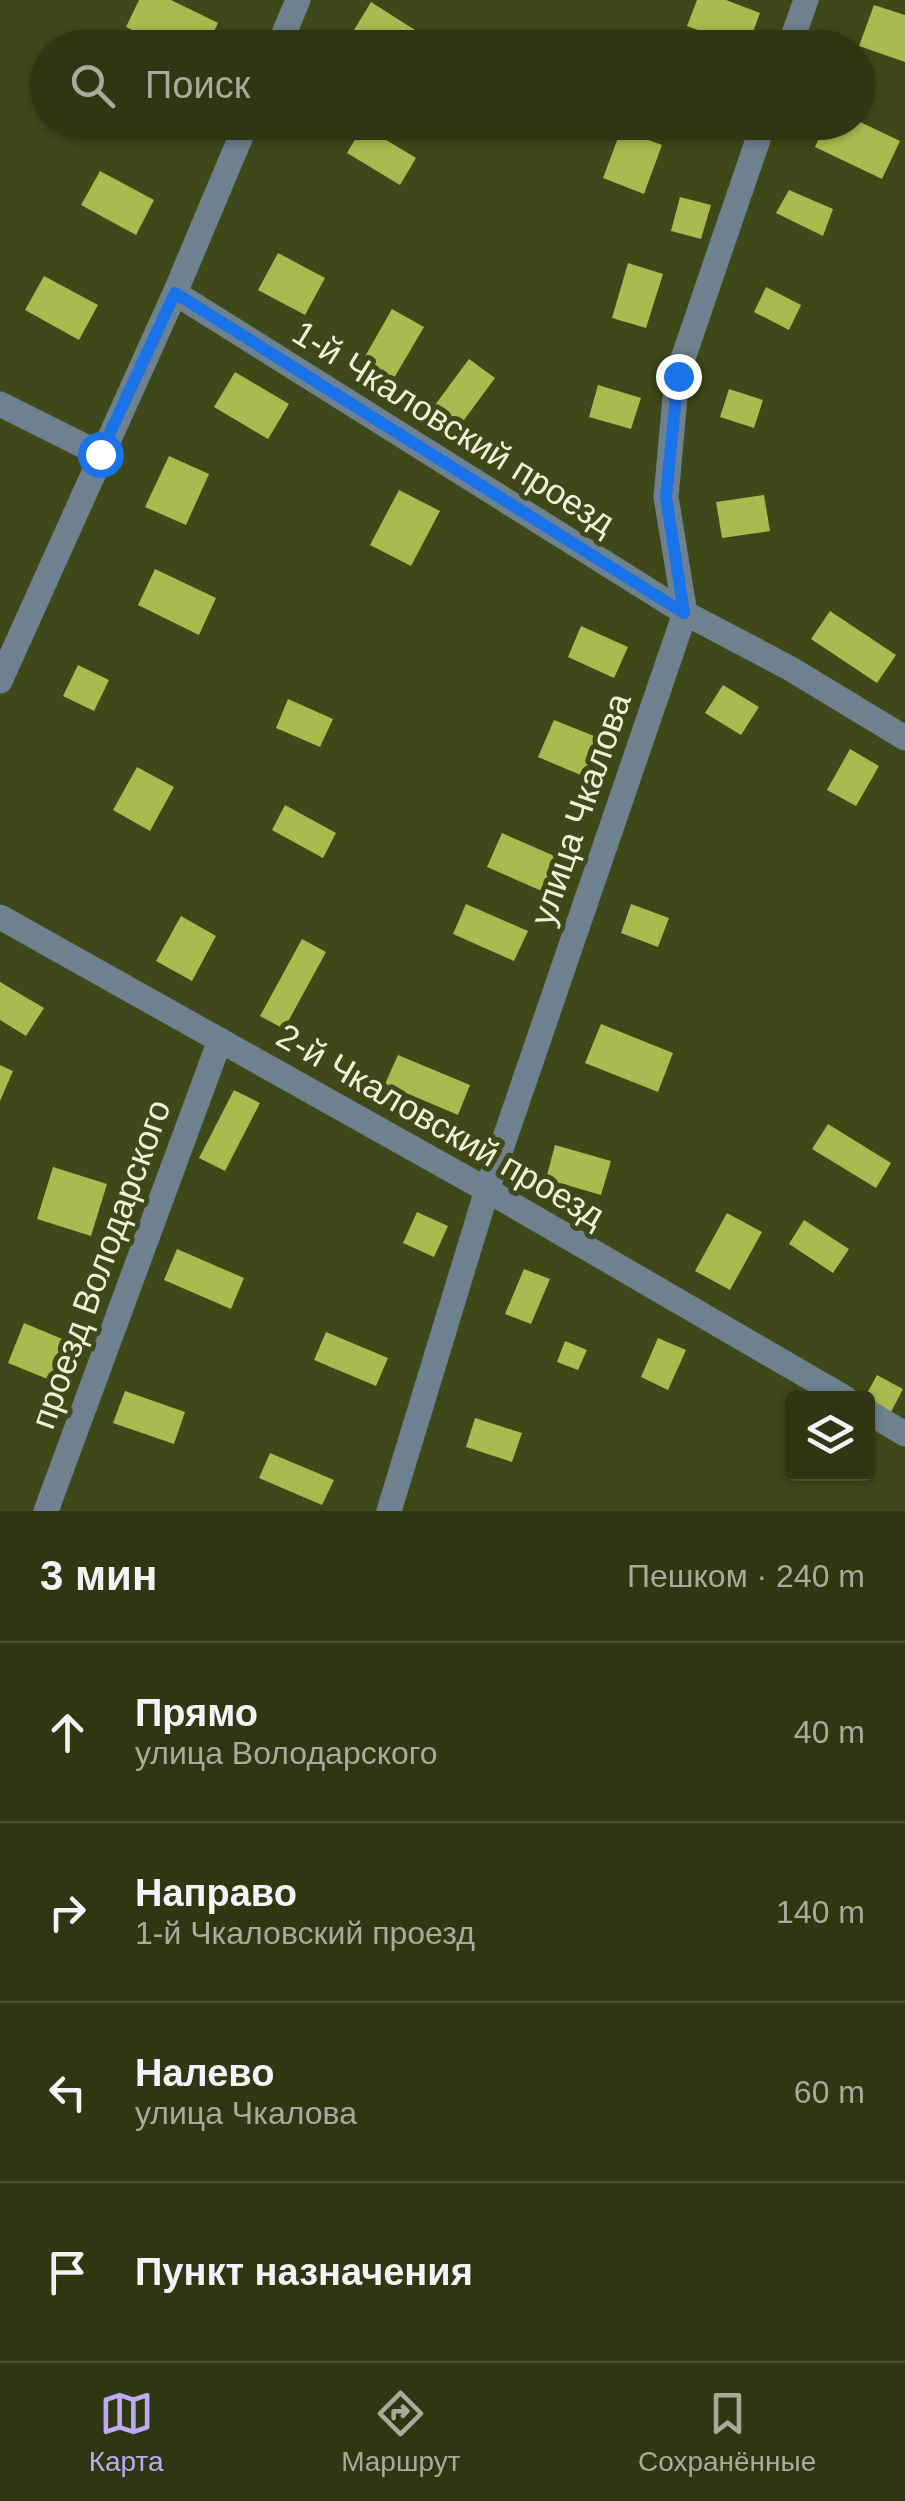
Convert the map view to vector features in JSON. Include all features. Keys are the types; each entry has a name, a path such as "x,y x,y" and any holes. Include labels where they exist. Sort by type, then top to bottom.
{"street":[{"path":"286,30 298,0"},
{"path":"796,30 806,0"},
{"path":"0,680 175,293 239,140"},
{"name":"улица Чкалова","path":"390,1511 486,1190 684,613 666,497 678,376 758,140"},
{"name":"1-й Чкаловский проезд","path":"175,293 684,613 791,668 905,738"},
{"path":"0,404 100,454"},
{"name":"2-й Чкаловский проезд","path":"0,917 486,1190 833,1391"},
{"name":"проезд Володарского","path":"46,1511 220,1040"},
{"path":"875,1416 905,1434"}],"building":[{"path":"139,0 171,0 218,23 215,30 126,27"},
{"path":"697,0 726,0 760,13 754,30 698,30 687,26"},
{"path":"371,2 415,30 354,30"},
{"path":"874,5 905,15 905,62 875,52 875,30 865,30"},
{"path":"875,129 900,141 882,179 815,147 818,140 875,140"},
{"path":"355,140 386,140 416,158 400,185 347,153"},
{"path":"617,140 648,140 662,145 644,194 603,178"},
{"path":"100,171 154,200 136,235 81,205"},
{"path":"789,190 833,209 823,236 776,213"},
{"path":"680,197 711,205 701,239 671,231"},
{"path":"278,253 325,278 305,315 258,290"},
{"path":"628,263 663,274 646,328 612,318"},
{"path":"44,276 98,305 79,340 25,310"},
{"path":"766,287 801,305 789,330 754,312"},
{"path":"392,309 424,327 394,378 363,360"},
{"path":"469,359 495,378 461,424 435,405"},
{"path":"235,372 289,404 268,439 214,407"},
{"path":"598,385 641,398 631,429 589,417"},
{"path":"729,389 763,400 754,428 720,417"},
{"path":"169,456 209,474 186,525 145,507"},
{"path":"399,490 440,511 411,566 370,545"},
{"path":"764,495 770,531 722,538 716,502"},
{"path":"155,569 216,598 199,635 138,605"},
{"path":"830,611 896,655 877,683 811,639"},
{"path":"581,626 628,647 614,678 568,657"},
{"path":"78,665 109,680 94,711 63,696"},
{"path":"723,685 759,707 741,735 705,713"},
{"path":"288,699 333,719 320,747 276,728"},
{"path":"554,720 599,738 583,776 538,757"},
{"path":"850,749 879,766 856,806 827,790"},
{"path":"137,767 174,787 150,831 113,810"},
{"path":"285,805 336,833 323,858 272,830"},
{"path":"502,833 559,858 544,892 487,867"},
{"path":"466,904 528,931 514,961 453,934"},
{"path":"631,904 669,918 658,947 621,933"},
{"path":"181,916 216,936 192,981 156,961"},
{"path":"302,939 326,952 284,1029 260,1016"},
{"path":"0,982 44,1008 26,1036 0,1020"},
{"path":"601,1024 673,1053 658,1092 585,1063"},
{"path":"398,1055 470,1085 458,1115 385,1084"},
{"path":"0,1065 13,1071 0,1101"},
{"path":"234,1090 260,1103 225,1171 199,1158"},
{"path":"828,1124 891,1163 876,1188 812,1149"},
{"path":"555,1145 611,1161 601,1195 546,1179"},
{"path":"53,1167 107,1184 91,1236 37,1219"},
{"path":"417,1212 448,1226 434,1257 403,1243"},
{"path":"727,1213 762,1232 730,1290 695,1271"},
{"path":"804,1220 849,1249 833,1273 789,1244"},
{"path":"177,1249 244,1278 231,1309 164,1280"},
{"path":"524,1269 550,1279 531,1324 505,1314"},
{"path":"24,1323 67,1341 50,1380 8,1363"},
{"path":"326,1332 388,1358 376,1386 314,1360"},
{"path":"658,1338 686,1350 668,1390 641,1377"},
{"path":"565,1341 587,1350 578,1370 557,1362"},
{"path":"877,1375 903,1389 891,1412 875,1403 875,1391 868,1391"},
{"path":"125,1391 185,1412 174,1444 113,1423"},
{"path":"475,1418 522,1433 512,1462 466,1447"},
{"path":"270,1453 334,1480 322,1505 259,1478"}],"route":[{"path":"100,454 175,293 684,613 666,497 678,376"}]}
